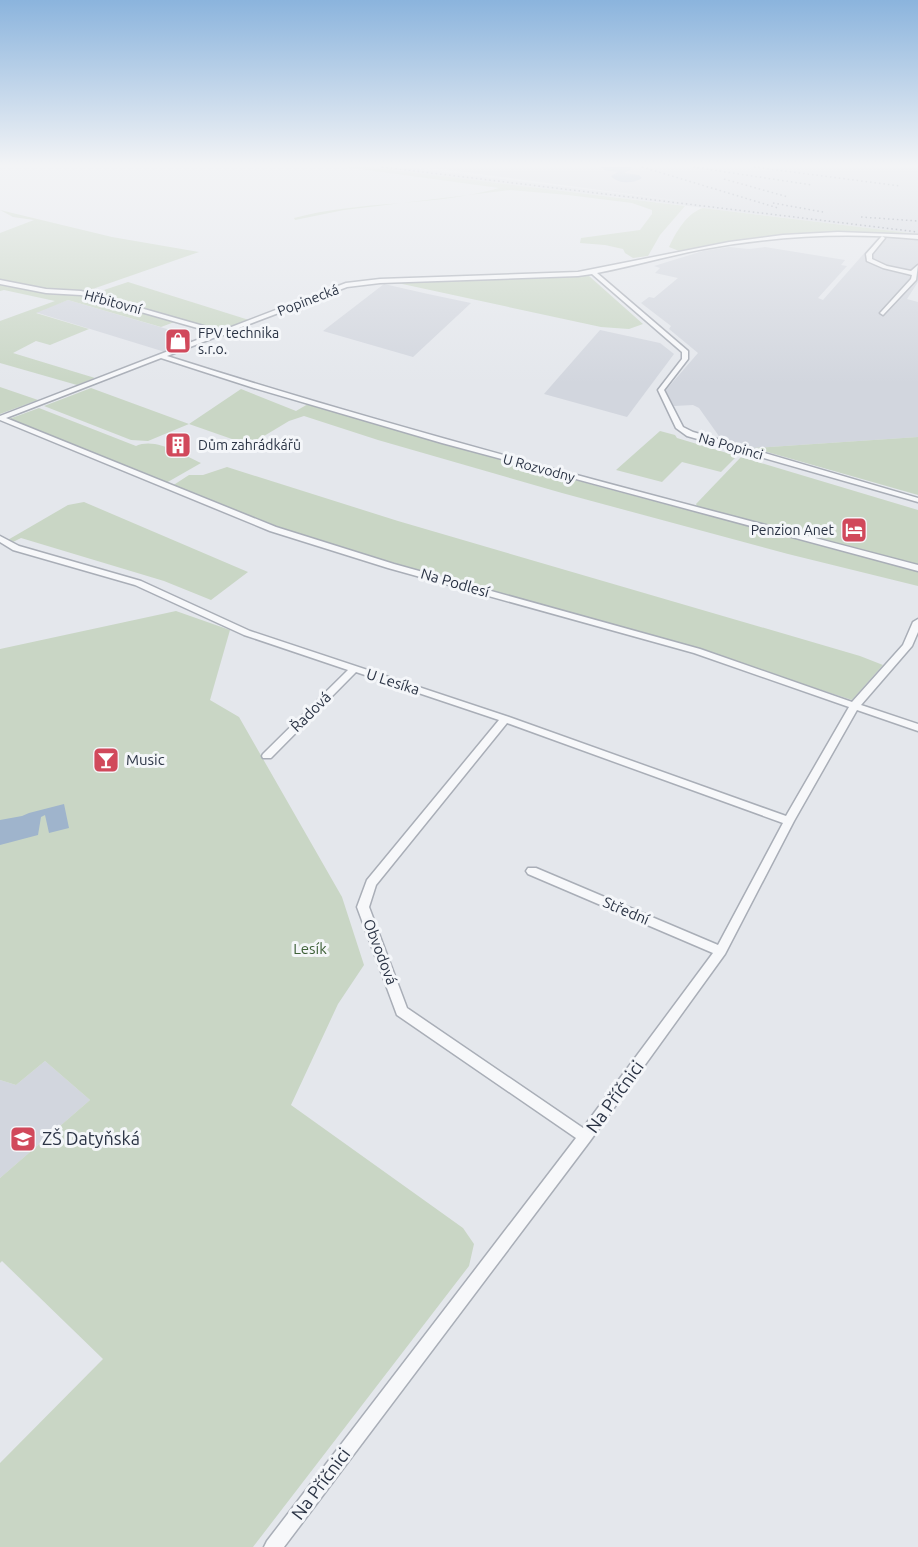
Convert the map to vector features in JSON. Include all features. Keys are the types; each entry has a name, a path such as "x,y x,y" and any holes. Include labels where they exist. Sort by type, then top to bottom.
{"street":[{"name":"Popinecká","path":"0,418 224,334 337,288 357,284 593,272 706,248 767,239"},
{"path":"881,239 869,254 869,260 885,267 915,274"},
{"path":"891,239 918,243"},
{"path":"655,258 659,250"},
{"path":"883,313 914,279 913,272 918,267"},
{"name":"Na Popinci","path":"593,272 685,351 685,359 661,390 680,428 697,436 918,500"},
{"name":"Hřbitovní","path":"0,282 53,292 81,293 224,334"},
{"name":"U Rozvodny","path":"163,357 245,385 476,450 918,568"},
{"name":"Na Podlesí","path":"0,418 273,529 391,566 697,651 918,728"},
{"name":"U Lesíka","path":"0,538 16,548 138,583 247,633 505,719 789,821"},
{"name":"Na Příčnici","path":"273,1547 585,1137 721,951 789,821 855,705 907,646 918,622"},
{"name":"Řadová","path":"267,756 354,669"},
{"name":"Obvodová","path":"505,719 371,883 363,907 402,1011 585,1137"},
{"name":"Střední","path":"532,871 721,951"}],"shaded area":[{"path":"877,239 918,239 918,282 907,299 918,302 918,437 753,448 721,439 699,408 693,405 674,406 665,391 698,353 669,329 671,326 641,303 649,297 654,298 678,278 655,273 660,268 654,266 703,251 729,247 749,249 765,247 845,260 841,265 847,266 818,298 823,300"},
{"path":"384,284 471,303 413,357 323,331"},
{"name":"FPV technika s.r.o.","path":"68,300 167,329 195,341 165,352 35,312"},
{"path":"600,330 660,343 674,354 627,417 544,394"},
{"name":"ZŠ Datyňská","path":"45,1061 90,1100 0,1178 0,1080 16,1085"}],"green space":[{"path":"0,239 125,239 199,252 84,292 177,321 161,327 68,300 36,313 89,329 50,345 36,341 13,353 95,378 77,385 0,363 0,321 55,301 0,291"},
{"path":"581,239 658,239 648,256 633,258 623,249 580,243"},
{"path":"673,239 759,239 729,241 679,251 669,247"},
{"path":"589,276 643,324 629,329 601,327 393,282"},
{"path":"128,282 249,320 222,331 92,294"},
{"path":"0,387 38,400 0,414"},
{"path":"91,388 189,424 148,441 131,440 44,406"},
{"path":"241,389 296,411 308,404 597,486 918,571 918,586 788,554 562,493 378,440 304,416 289,421 249,445 189,424"},
{"path":"39,408 136,446 161,445 201,463 166,483 9,419"},
{"path":"660,431 737,456 721,472 682,462 662,482 616,470"},
{"path":"918,437 918,495 753,448"},
{"path":"741,457 918,510 918,566 698,508 696,504"},
{"path":"227,467 398,521 860,656 883,665 852,700 701,651 348,550 281,528 172,486 189,475 203,475"},
{"path":"84,502 248,572 211,600 164,581 21,538 11,543 6,541 68,505"},
{"name":"Lesík","path":"176,611 230,630 210,700 239,717 342,897 364,965 338,1004 291,1105 463,1228 474,1244 469,1266 253,1547 0,1547 0,1463 103,1359 2,1261 0,1263 0,1178 90,1100 45,1061 16,1085 0,1080 0,649"}],"water":[{"path":"64,804 69,828 49,833 45,815 41,817 38,835 0,845 0,820"}],"place":[{"name":"FPV technika s.r.o.","path":"178,341"},
{"name":"Dům zahrádkářů","path":"178,445"},
{"name":"Penzion Anet","path":"854,530"},
{"name":"Music","path":"106,760"},
{"name":"ZŠ Datyňská","path":"23,1139"}]}
